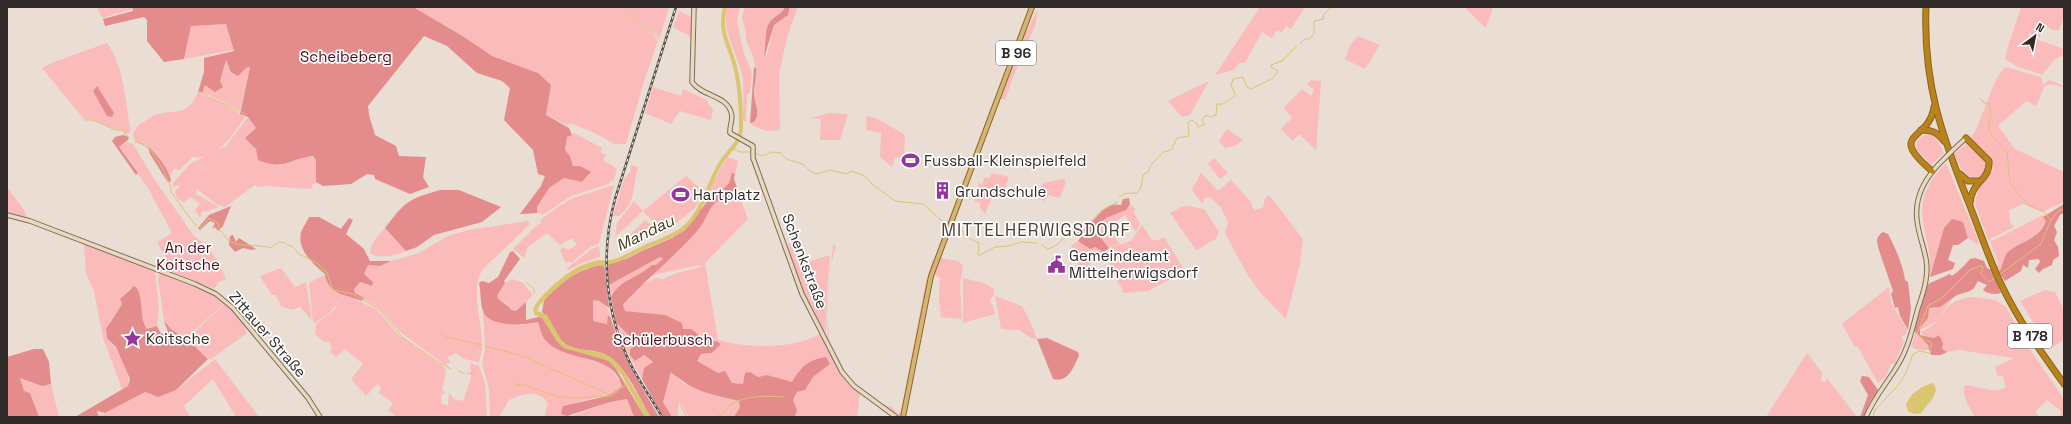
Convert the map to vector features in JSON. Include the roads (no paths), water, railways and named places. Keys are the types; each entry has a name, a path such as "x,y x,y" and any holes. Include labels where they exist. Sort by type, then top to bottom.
{"highway":[{"name":"B 178","path":"1926,7 1927,57 1934,106 1954,167 2001,284 2021,321 2064,384"},
{"path":"1932,171 1914,155 1911,148 1912,140 1929,124 1933,116 1934,106"},
{"path":"1921,130 1931,130 1938,134 1946,143"},
{"path":"1966,138 1988,161 1987,174 1978,181 1971,196 1970,206"},
{"path":"1954,167 1962,178 1968,181 1978,181"}],"main road":[{"name":"Schenkstraße","path":"694,7 695,26 692,80 698,88 723,101 729,107 732,116 730,132 753,146 753,153 802,294 842,372 854,386 896,417"},
{"name":"B 96","path":"903,417 929,284 947,232 999,98 1032,7"},
{"path":"1866,417 1904,354 1926,281 1928,264 1917,220 1917,207 1920,192 1932,171 1966,138"},
{"name":"Zittauer Straße","path":"7,215 26,220 195,284 216,294 233,308 308,398 320,417"}],"waterway":[{"path":"628,7 633,15 660,39"},
{"name":"Mandau","path":"600,264 624,257 672,236 685,227 691,221 701,205 723,159 737,142 741,131 739,91 734,62 724,33 723,16 725,7"},
{"path":"1300,44 1305,39 1310,39 1314,33 1314,21 1324,19 1323,15 1332,7"},
{"path":"1119,197 1124,194 1135,193 1140,190 1143,175 1148,172 1151,165 1163,152 1171,150 1177,138 1189,136 1188,122 1192,120 1198,127 1205,124 1202,120 1206,115 1210,117 1216,115 1217,104 1223,104 1235,96 1231,86 1233,79 1243,77 1247,87 1251,89 1273,78 1278,71 1271,67 1271,65 1282,61 1297,46"},
{"path":"199,91 208,96"},
{"path":"209,97 246,114"},
{"path":"1981,99 1983,102 1990,105 1990,115"},
{"path":"1991,116 1988,126 1991,135 2007,153 2010,183 2026,203 2044,212 2051,220"},
{"path":"84,120 99,122 113,129 122,130 129,138"},
{"path":"135,142 141,143 148,148 157,159 165,173 171,191"},
{"path":"732,148 740,152 751,152"},
{"path":"755,153 762,156 772,152 781,153 786,159 803,164 810,171 817,174 830,170 846,174 851,171 865,176 872,184 895,201 923,204 948,226"},
{"path":"171,192 196,226"},
{"path":"1042,245 1048,249 1057,245 1067,234 1082,231 1101,211 1117,202"},
{"path":"1999,275 2041,244 2051,220 2059,210 2064,210"},
{"path":"198,227 202,227 209,218 218,223 219,229 228,240"},
{"path":"950,228 954,231 961,228 965,236 979,243 978,255 995,247 1008,246 1021,242 1037,243"},
{"path":"229,241 238,244 270,248 278,243"},
{"path":"279,242 285,243"},
{"path":"287,245 292,246 299,254 317,263 327,273 333,290 353,294 380,310 402,337 438,362 451,369"},
{"path":"1873,417 1875,410 1899,384 1905,375 1913,354 1920,351 1931,352 1931,342 1923,339 1917,334 1928,306 1943,297 1970,270 1980,266 1983,267 1981,274 1989,282 1995,278"},
{"path":"527,283 534,289 534,294"},
{"path":"440,333 447,337 482,345"},
{"path":"485,346 520,355"},
{"path":"523,356 610,395"},
{"path":"458,371 464,373"},
{"path":"467,373 474,374"},
{"path":"516,384 527,386 559,397 579,398 611,396 627,384"},
{"path":"715,417 722,414 732,404 744,399 764,396 784,397"},
{"path":"680,406 687,417"}],"railway":[{"path":"662,417 631,365 622,345 615,325 611,304 607,262 610,220 615,199 676,7"}],"place":[{"name":"Fussball-Kleinspielfeld","path":"911,160"},
{"name":"Grundschule","path":"942,191"},
{"name":"Hartplatz","path":"680,194"},
{"name":"Gemeindeamt Mittelherwigsdorf","path":"1056,264"},
{"name":"Koitsche","path":"133,338"}],"district":[{"name":"MITTELHERWIGSDORF","path":"1036,230"}],"park label":[{"name":"Scheibeberg","path":"346,56"},
{"name":"An der Koitsche","path":"188,256"},
{"name":"Schülerbusch","path":"663,339"}]}
